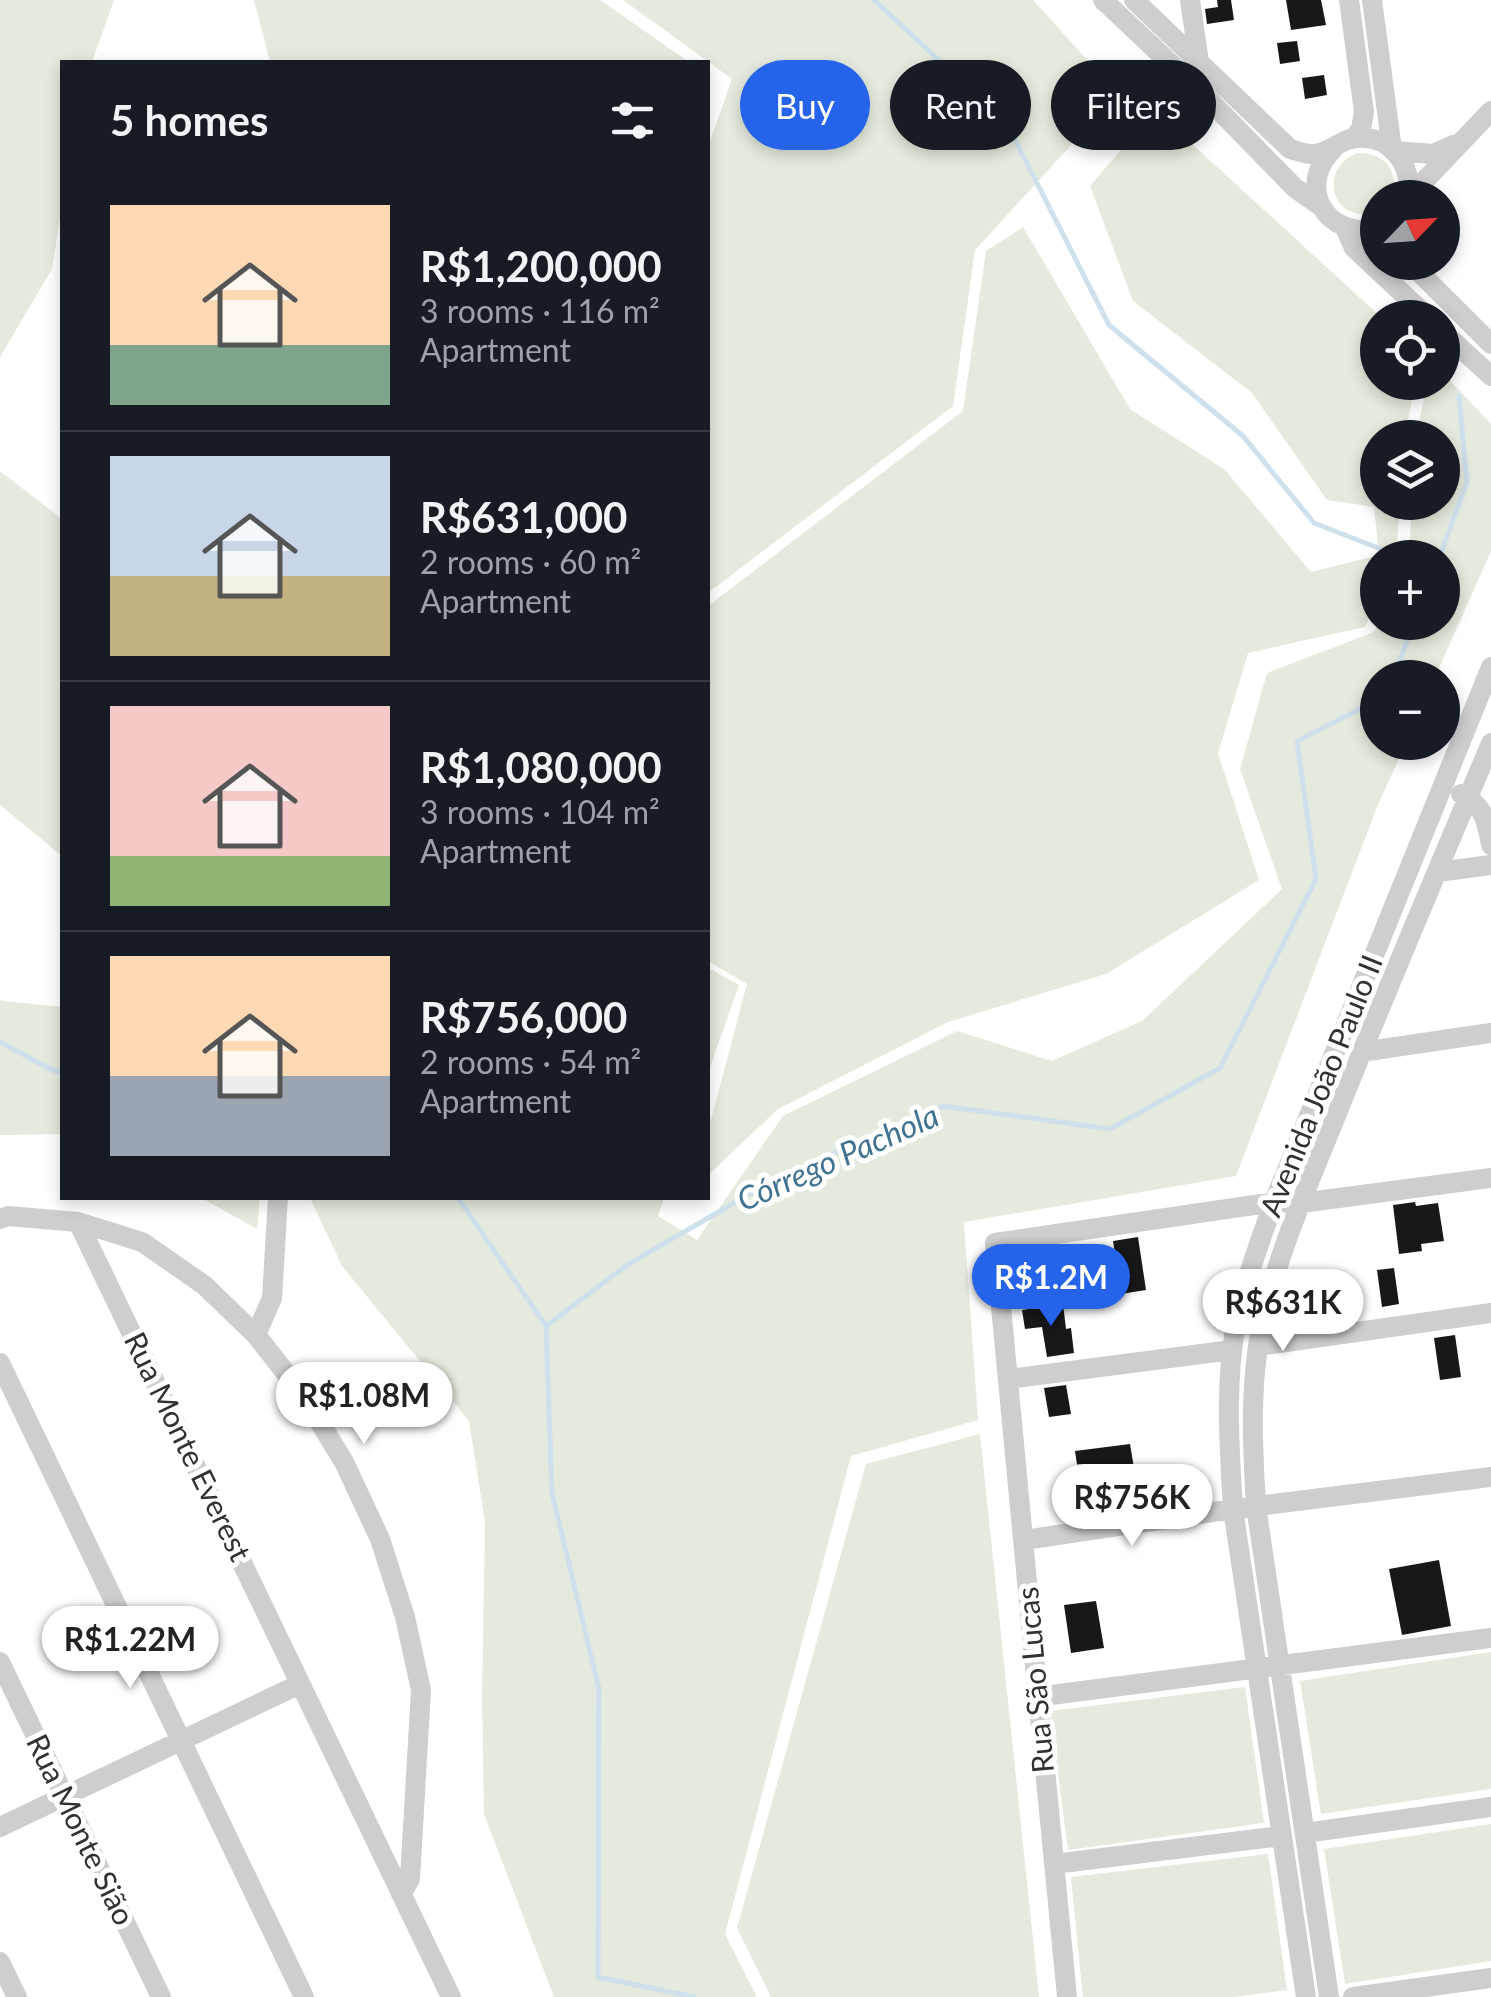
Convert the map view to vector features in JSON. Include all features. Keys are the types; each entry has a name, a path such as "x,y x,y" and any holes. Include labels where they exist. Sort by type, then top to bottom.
{"street":[{"path":"1103,0 1167,60"},
{"path":"1134,0 1196,60"},
{"path":"1190,0 1198,60"},
{"path":"1319,205 1319,170 1361,130 1364,112 1350,0"},
{"path":"1372,0 1394,150 1406,166 1409,180"},
{"path":"1216,79 1290,148 1312,154 1373,139 1394,150 1433,154 1448,149 1491,111"},
{"path":"1216,107 1295,188 1338,224 1360,231"},
{"path":"1424,180 1466,134"},
{"path":"1346,228 1354,248 1409,300"},
{"path":"1427,280 1491,344"},
{"path":"1460,347 1491,376"},
{"name":"Avenida João Paulo II","path":"1306,1997 1233,1509 1228,1427 1232,1350 1249,1273 1274,1202 1491,667"},
{"name":"Avenida João Paulo II","path":"1330,1997 1256,1506 1251,1427 1258,1346 1276,1274 1300,1203 1491,743"},
{"path":"1442,786 1468,797 1486,817 1491,845"},
{"path":"1438,872 1491,865"},
{"path":"1361,1052 1491,1033"},
{"path":"1274,1202 1300,1203 1491,1178"},
{"path":"256,1335 272,1298 278,1200"},
{"name":"Rua São Lucas","path":"1067,1997 994,1243 1274,1202"},
{"path":"0,1218 78,1222 142,1242 204,1285 256,1335 303,1395 344,1462 380,1539 405,1618 420,1690 410,1880 401,1894"},
{"name":"Rua Monte Everest","path":"78,1222 451,1997"},
{"path":"1258,1346 1491,1313"},
{"path":"1008,1379 1232,1350"},
{"path":"0,1363 304,1997"},
{"path":"1024,1540 1491,1476"},
{"path":"1036,1697 1491,1638"},
{"name":"Rua Monte Sião","path":"0,1662 161,1997"},
{"path":"0,1826 300,1684"},
{"path":"1304,1833 1491,1806"},
{"path":"1054,1864 1281,1836"},
{"path":"0,1962 16,1997"},
{"path":"1353,1997 1491,1978"}],"shaded area":[{"path":"0,0 114,0 93,60 60,60 60,219 52,269 0,357"},
{"path":"254,0 600,0 686,60 269,60"},
{"path":"623,0 1033,0 1087,60 1051,60 1051,150 1067,150 975,250 953,406 710,591 710,141 732,79"},
{"path":"1121,150 1199,150 1362,300 1360,400 1412,400 1408,420 1360,420 1360,505 1327,500 1252,393 1133,301 1090,186"},
{"path":"1357,153 1367,154 1382,160 1392,171 1394,180 1360,180 1360,214 1350,211 1335,195 1336,172"},
{"path":"1023,227 1130,409 1225,470 1311,572 1360,560 1360,628 1248,653 1218,753 1259,880 1106,974 948,1022 778,1109 710,1173 710,1123 747,984 710,962 710,604 963,411 986,251"},
{"path":"1460,391 1491,424 1491,551 1460,621 1460,540 1410,540 1411,520 1460,520 1460,420 1419,420 1424,400 1460,400"},
{"path":"0,471 60,517 60,854 0,805"},
{"path":"1375,520 1399,520 1397,540 1377,540"},
{"path":"1360,637 1451,640 1443,660 1360,660 1360,760 1398,760 1236,1176 964,1222 978,1420 851,1456 725,1934 757,1997 554,1997 484,1814 485,1522 469,1421 342,1266 311,1200 663,1200 658,1216 697,1240 783,1116 957,1031 1052,1061 1142,1021 1282,889 1240,769 1267,673"},
{"path":"710,969 739,985 710,1067"},
{"path":"0,999 60,1007 60,1134 0,1135"},
{"path":"206,1200 260,1200 257,1229"},
{"path":"980,1434 1039,1997 771,1997 737,1928 866,1464"},
{"path":"1491,1652 1491,1789 1321,1814 1300,1681"},
{"path":"1245,1687 1264,1823 1068,1850 1050,1711"},
{"path":"1491,1824 1491,1961 1345,1984 1324,1849"},
{"path":"1268,1854 1287,1990 1234,1997 1083,1997 1071,1877"}],"building":[{"path":"1217,0 1231,0 1234,20 1207,24 1205,9 1218,7"},
{"path":"1286,0 1321,0 1326,25 1291,30"},
{"path":"1297,41 1300,61 1280,64 1277,43"},
{"path":"1324,75 1327,95 1305,99 1302,78"},
{"path":"1415,1202 1416,1206 1438,1203 1444,1241 1421,1244 1422,1251 1399,1254 1393,1205"},
{"path":"1138,1237 1146,1290 1121,1294 1113,1241"},
{"path":"1394,1268 1399,1304 1382,1307 1377,1270"},
{"path":"1063,1304 1074,1353 1047,1357 1042,1327 1025,1329 1022,1310"},
{"path":"1455,1335 1461,1377 1440,1380 1434,1338"},
{"path":"1066,1385 1071,1414 1049,1417 1044,1388"},
{"path":"1130,1444 1138,1492 1107,1497 1108,1508 1084,1512 1075,1451"},
{"path":"1439,1560 1451,1626 1402,1635 1389,1569"},
{"path":"1096,1601 1104,1648 1071,1653 1064,1605"}],"waterway":[{"path":"874,0 1006,122 1109,325 1243,436 1314,523 1360,541"},
{"path":"1446,540 1467,482 1459,400"},
{"name":"Córrego Pachola","path":"1400,660 1407,640"},
{"name":"Córrego Pachola","path":"546,1326 627,1265 779,1177 943,1106 1110,1129 1220,1068 1316,879 1297,741 1360,709"},
{"path":"0,1042 60,1072"},
{"path":"459,1200 546,1326"},
{"name":"Córrego Pachola","path":"546,1326 552,1493 599,1689 598,1977 694,1997"}]}
